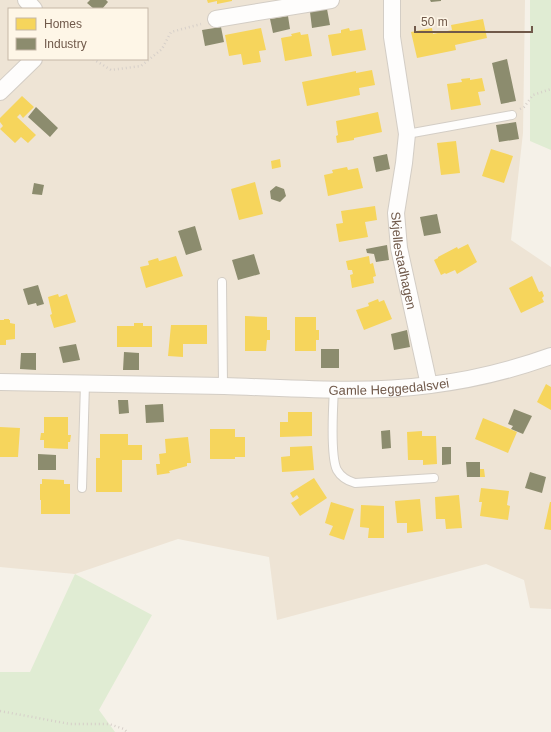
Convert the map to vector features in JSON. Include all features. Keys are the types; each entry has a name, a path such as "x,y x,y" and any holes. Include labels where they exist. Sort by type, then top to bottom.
{"street":[{"path":"26,0 33,8"},
{"path":"216,19 331,0"},
{"name":"Skjellestadhagen","path":"392,0 392,37 407,134 396,213 399,248 430,385"},
{"path":"0,92 33,60"},
{"name":"Gamle Heggedalsvei","path":"0,382 334,389 393,388 430,385 468,379 520,367 551,356"}],"lane":[{"path":"407,134 512,115"},
{"path":"222,282 223,386"},
{"path":"82,488 85,383"},
{"path":"334,389 334,457 337,470 341,475 346,479 355,482 434,478"}],"path":[{"path":"95,60 111,70 141,66 162,49 171,32 216,19"},
{"path":"512,115 524,107 534,95 551,89"},
{"path":"0,711 70,724 109,724 124,729 127,732"}],"shaded area":[{"path":"0,0 525,0 523,133 511,240 551,267 551,609 530,608 524,580 486,564 277,620 269,557 178,539 75,574 0,567"}],"green space":[{"path":"530,0 551,0 551,150 530,141"},
{"path":"75,574 152,615 99,710 115,732 0,732 0,672 30,672"}],"building: Homes":[{"path":"207,0 232,1 217,4 217,1 208,3"},
{"path":"483,19 487,38 455,45 456,50 417,58 411,32 432,28 433,34 452,30 451,25"},
{"path":"261,28 266,50 259,51 261,62 243,65 241,54 229,56 225,35"},
{"path":"349,28 350,31 362,29 366,50 332,56 328,35 341,33 341,30"},
{"path":"300,32 301,35 308,34 312,56 285,61 281,38 292,36 291,34"},
{"path":"372,70 375,85 359,88 360,95 307,106 302,82 356,71 356,73"},
{"path":"470,78 470,80 482,78 485,91 478,92 481,105 451,110 447,84 462,82 461,79"},
{"path":"22,96 34,107 23,118 20,114 17,117 36,135 28,143 21,137 15,143 0,129 3,126 0,122 0,118"},
{"path":"378,112 382,132 337,143 336,136 338,135 336,121"},
{"path":"456,141 460,173 441,175 437,143"},
{"path":"491,149 513,156 504,183 482,176"},
{"path":"280,159 281,167 272,169 271,161"},
{"path":"347,167 348,170 358,168 363,188 328,196 324,175 333,173 332,170"},
{"path":"255,182 263,214 239,220 231,189"},
{"path":"375,206 377,220 365,222 368,237 339,242 336,224 343,223 341,211"},
{"path":"468,244 477,262 457,274 455,270 441,275 434,260 457,247 458,249"},
{"path":"176,256 183,276 146,288 140,267 149,265 148,261 158,258 159,261"},
{"path":"369,256 370,264 373,263 376,276 373,277 374,283 352,288 350,275 353,274 352,270 348,270 346,261"},
{"path":"532,276 539,292 542,291 544,296 542,298 544,302 521,313 509,288"},
{"path":"58,294 59,297 67,294 76,322 54,328 50,315 52,314 48,297"},
{"path":"378,299 379,302 384,300 392,319 364,330 356,310 369,306 368,303"},
{"path":"245,316 267,317 267,330 270,330 270,340 267,340 266,351 245,351"},
{"path":"295,317 316,317 316,330 319,330 319,340 316,340 316,351 295,351"},
{"path":"9,319 10,323 15,324 15,339 6,340 6,345 0,345 0,320"},
{"path":"134,323 143,323 143,326 152,326 152,347 117,347 117,326 134,326"},
{"path":"171,325 207,325 207,344 183,344 183,357 168,356"},
{"path":"546,384 551,387 551,410 537,402"},
{"path":"288,412 312,412 312,436 280,437 280,422 288,422"},
{"path":"44,417 68,417 68,435 71,435 70,442 68,442 68,449 44,448 44,440 40,440 41,433 44,433"},
{"path":"483,418 517,432 508,453 475,439"},
{"path":"0,427 20,428 18,457 0,457"},
{"path":"210,429 235,429 235,437 245,437 245,457 235,457 235,459 210,459"},
{"path":"422,431 422,436 436,436 437,464 423,465 423,460 408,460 407,432"},
{"path":"100,434 128,434 128,445 142,445 142,460 122,460 122,492 96,492 96,458 100,458"},
{"path":"188,437 191,463 187,463 187,466 169,471 170,473 157,475 156,464 160,464 159,454 166,453 165,439"},
{"path":"312,446 314,470 282,472 281,457 290,456 290,447"},
{"path":"480,469 484,469 485,477 480,477"},
{"path":"314,478 327,498 300,516 291,503 299,498 297,495 293,498 290,493"},
{"path":"42,479 64,480 64,484 70,484 70,514 41,514 40,484 42,484"},
{"path":"481,488 509,491 507,505 510,506 508,520 480,516 482,502 479,502"},
{"path":"459,495 462,528 446,529 445,519 436,519 435,497"},
{"path":"420,499 423,531 407,533 407,523 397,523 395,501"},
{"path":"331,502 354,509 344,540 329,535 333,526 325,523"},
{"path":"551,502 551,530 544,529"},
{"path":"361,505 384,506 384,538 368,538 369,528 360,527"}],"building: Industry":[{"path":"90,0 106,0 108,2 103,8 93,8 87,3"},
{"path":"430,0 441,0 441,1 431,2"},
{"path":"327,9 330,25 312,28 310,12"},
{"path":"288,16 290,29 273,33 270,19"},
{"path":"221,27 224,42 205,46 202,30"},
{"path":"507,59 516,101 501,104 492,63"},
{"path":"36,107 58,128 50,137 28,117"},
{"path":"516,122 519,139 499,142 496,125"},
{"path":"387,154 390,169 376,172 373,157"},
{"path":"34,183 44,185 42,195 32,194"},
{"path":"276,186 284,189 286,196 280,202 271,199 270,191"},
{"path":"437,214 441,233 424,236 420,217"},
{"path":"195,226 202,250 186,255 178,231"},
{"path":"387,245 389,260 376,262 374,254 367,253 366,249"},
{"path":"254,254 260,274 238,280 232,260"},
{"path":"38,285 44,304 37,306 36,303 28,305 23,289"},
{"path":"407,330 410,347 394,350 391,334"},
{"path":"76,344 80,360 63,363 59,347"},
{"path":"321,349 339,349 339,368 321,368"},
{"path":"124,352 139,353 139,370 123,370"},
{"path":"21,353 36,353 36,370 20,369"},
{"path":"118,400 128,400 129,413 119,414"},
{"path":"163,404 164,422 146,423 145,405"},
{"path":"514,409 532,416 523,434 511,429 513,426 508,424"},
{"path":"390,430 391,448 382,449 381,431"},
{"path":"442,447 451,447 451,464 442,465"},
{"path":"38,454 56,455 56,470 38,470"},
{"path":"466,462 480,462 480,477 467,477"},
{"path":"530,472 546,477 542,493 525,488"}]}
